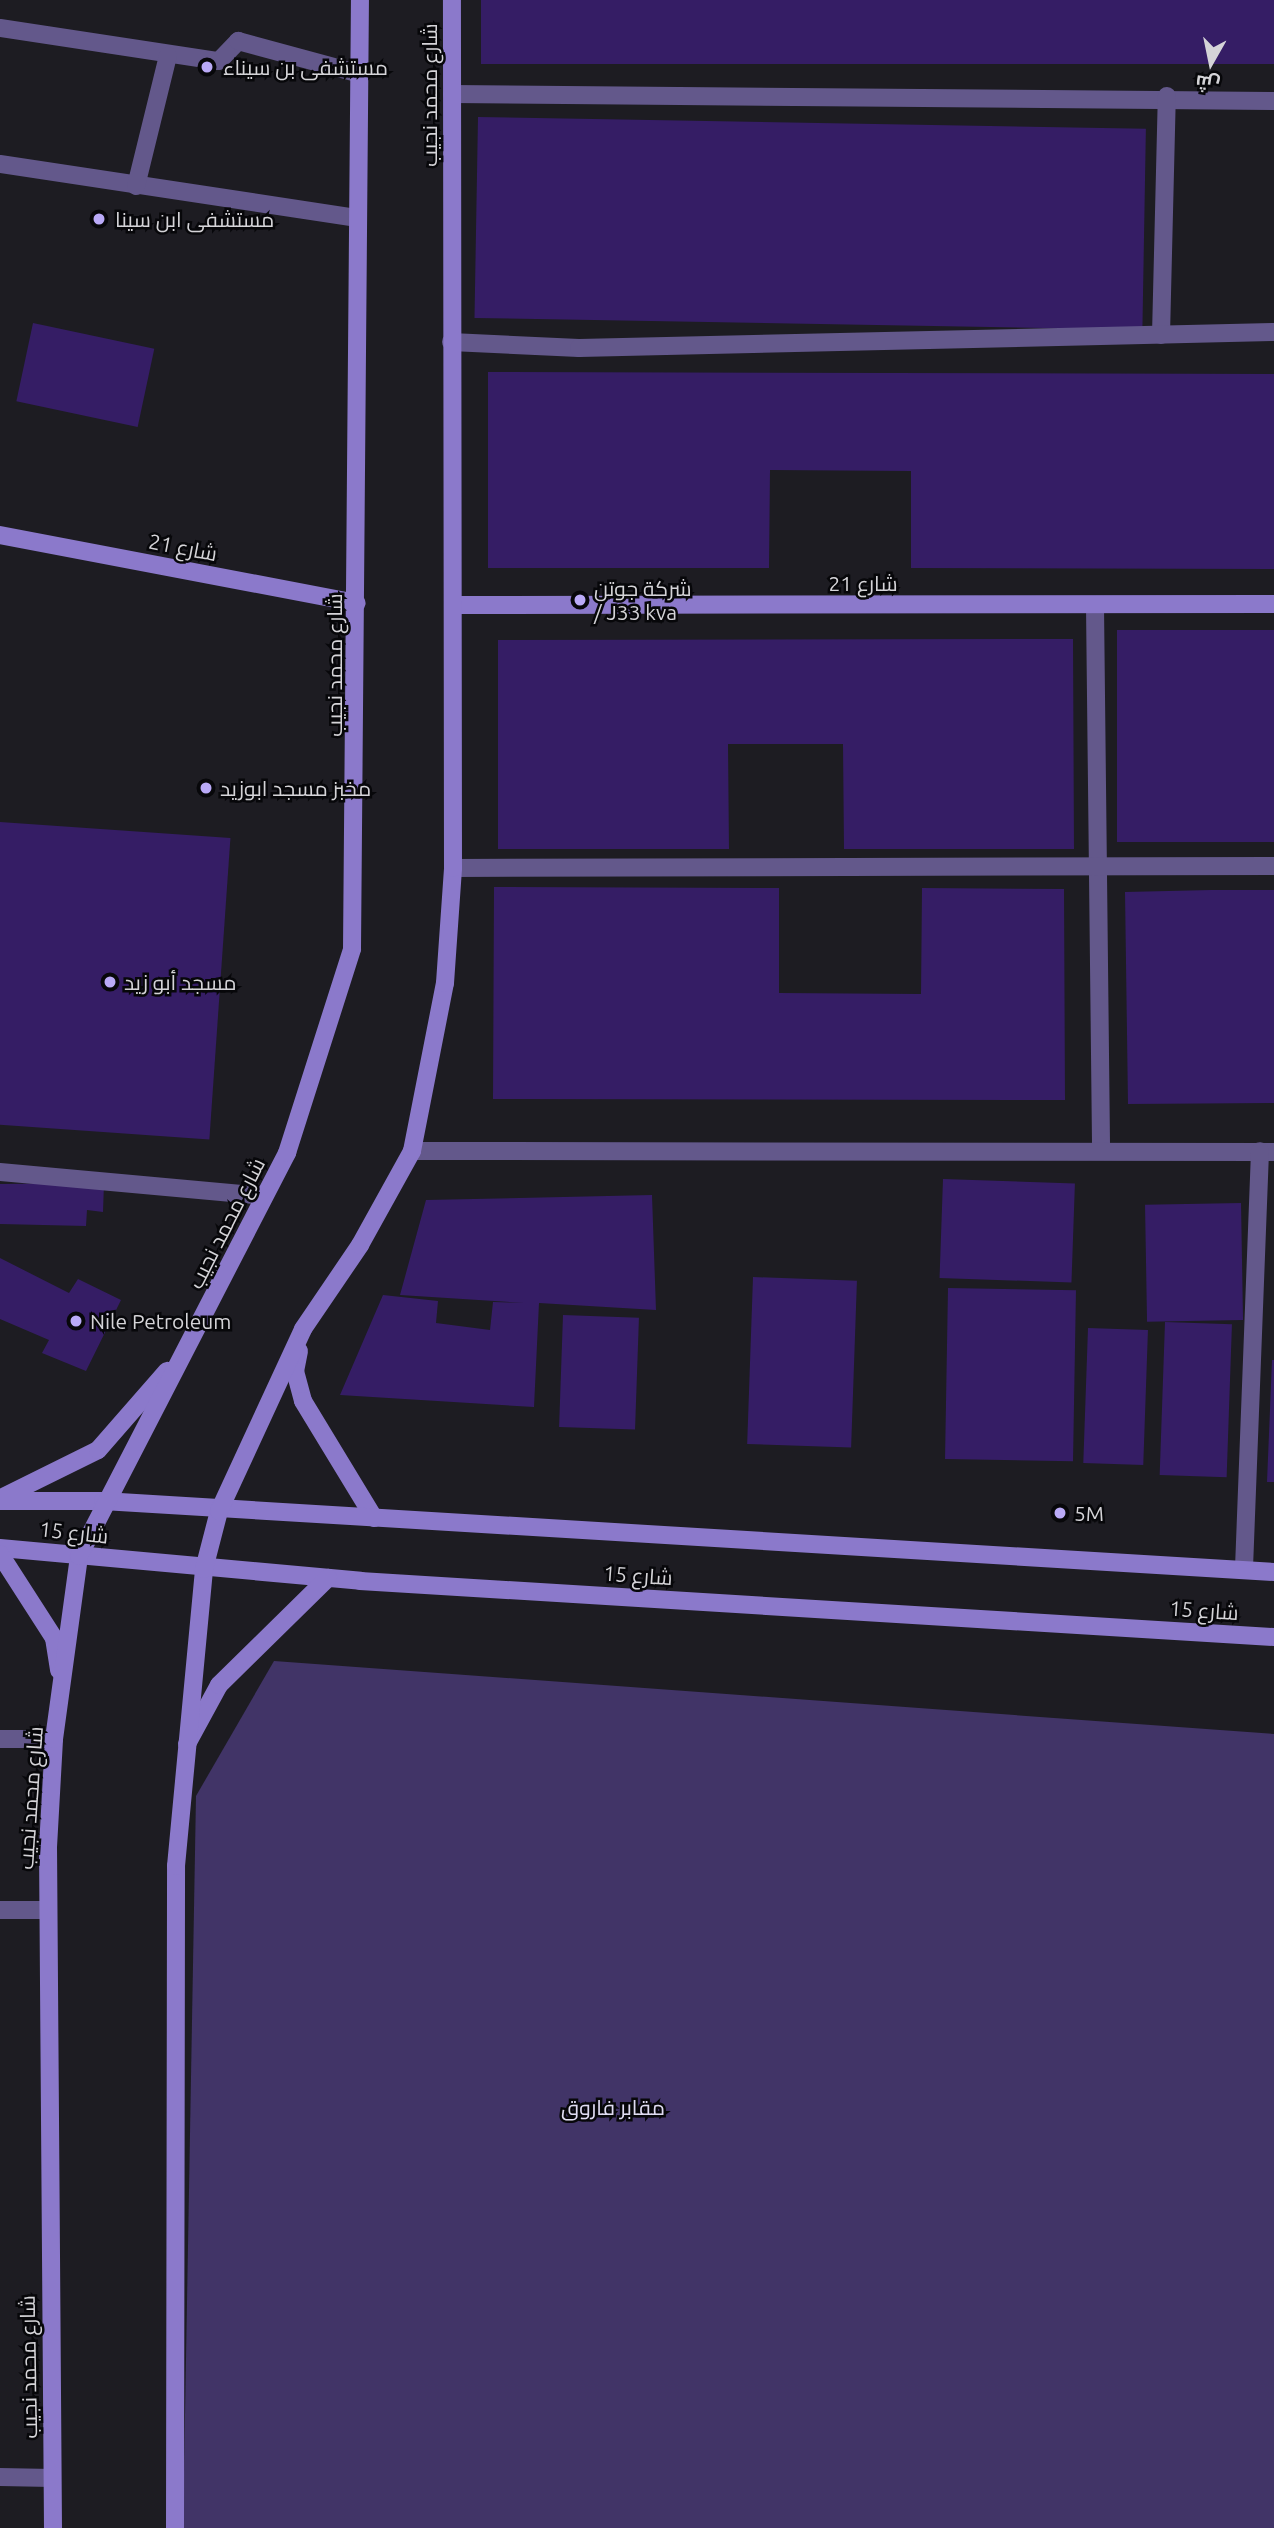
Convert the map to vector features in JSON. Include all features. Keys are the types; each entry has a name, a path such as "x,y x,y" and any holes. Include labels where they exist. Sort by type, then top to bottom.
{"main road":[{"name":"شارع محمد نجيب","path":"53,2528 47,1910 54,1739 63,1695 79,1556 103,1501 190,1344 287,1153 352,949 358,603 356,218 360,0"},
{"name":"شارع محمد نجيب","path":"175,2528 174,1975 184,1751 204,1569 219,1511 303,1329 360,1245 412,1151 445,983 453,868 452,0"},
{"name":"شارع 21","path":"0,536 358,603"},
{"name":"شارع 21","path":"453,605 1274,604"},
{"path":"303,1329 295,1371 303,1401 374,1518"},
{"path":"0,1499 99,1450 190,1344"},
{"name":"شارع 15","path":"0,1499 103,1501 219,1511 1244,1568 1274,1572"},
{"name":"شارع 15","path":"0,1548 204,1569 328,1578 1274,1637"},
{"path":"0,1554 54,1638 63,1695"},
{"path":"184,1751 219,1685 328,1578"}],"street":[{"path":"0,28 168,56 219,61 238,40 360,74"},
{"path":"136,186 168,56"},
{"path":"452,94 1167,96 1274,102"},
{"path":"1161,335 1167,96"},
{"path":"0,164 356,218"},
{"path":"451,342 579,348 1274,332"},
{"path":"1095,606 1101,1147"},
{"path":"453,868 1274,866"},
{"path":"412,1151 1101,1147 1267,1151 1244,1568"},
{"path":"0,1172 264,1196"},
{"path":"0,1739 54,1739"},
{"path":"0,1910 47,1910"},
{"path":"0,2477 52,2479"}],"green space":[{"name":"مقابر فاروق","path":"274,1661 1274,1734 1274,2528 183,2528 196,1796"}],"building":[{"path":"481,0 1274,0 1274,64 481,64"},
{"path":"478,117 1146,129 1142,330 474,318"},
{"path":"33,323 154,349 138,427 16,401"},
{"path":"488,372 1274,374 1274,569 911,568 911,471 770,470 769,568 488,568"},
{"path":"1117,630 1274,630 1274,842 1117,842"},
{"path":"1073,639 1074,849 844,849 843,744 728,744 729,849 498,849 498,640"},
{"name":"مسجد أبو زيد","path":"0,822 230,838 209,1139 0,1125"},
{"path":"494,887 779,888 779,993 921,994 922,888 1064,889 1065,1100 493,1099"},
{"path":"1274,890 1274,1103 1128,1104 1125,892"},
{"path":"943,1179 1075,1184 1071,1283 940,1278"},
{"path":"104,1183 103,1212 87,1210 86,1226 0,1224 0,1184"},
{"path":"652,1195 656,1310 539,1303 534,1407 340,1395 383,1295 438,1301 436,1323 490,1330 493,1302 524,1303 400,1295 426,1200"},
{"path":"1241,1203 1243,1320 1147,1322 1145,1205"},
{"path":"0,1258 69,1293 78,1279 121,1300 86,1371 42,1353 49,1340 0,1319"},
{"path":"753,1277 857,1281 851,1448 747,1444"},
{"path":"948,1288 1076,1290 1073,1461 945,1459"},
{"path":"563,1315 639,1318 635,1430 559,1427"},
{"path":"1165,1322 1232,1324 1227,1477 1160,1475"},
{"path":"1088,1328 1148,1330 1143,1465 1083,1463"},
{"path":"1272,1360 1274,1482 1267,1482"}],"place":[{"name":"مستشفى بن سيناء","path":"207,67"},
{"name":"مستشفى ابن سينا","path":"99,219"},
{"name":"شركة جوتن / J33 kva","path":"580,600"},
{"name":"مخبز مسجد ابوزيد","path":"206,788"},
{"name":"مسجد أبو زيد","path":"110,982"},
{"name":"Nile Petroleum","path":"76,1321"},
{"name":"5M","path":"1060,1513"}]}
